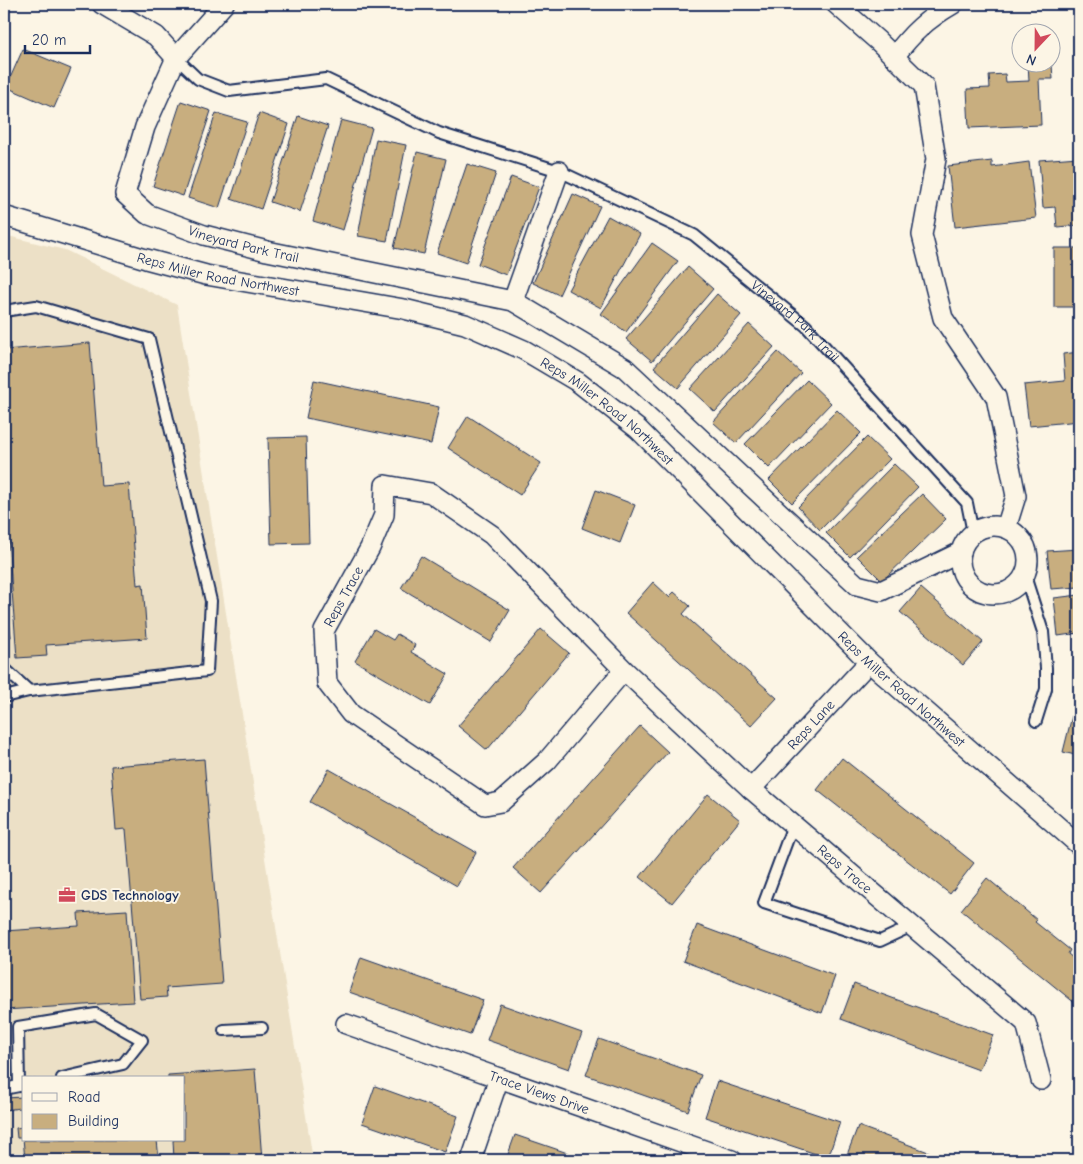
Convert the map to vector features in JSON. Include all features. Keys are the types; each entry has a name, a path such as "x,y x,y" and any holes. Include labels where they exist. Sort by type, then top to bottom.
{"street":[{"name":"Vineyard Park Trail","path":"102,4 156,36 176,58"},
{"name":"Vineyard Park Trail","path":"224,4 176,58 145,127 125,194 147,214 204,236 267,251 513,301 625,368 857,585 881,592 960,552 965,542 973,533"},
{"path":"836,4 924,86 936,159 922,236 943,318 996,398 1016,496 1006,528"},
{"path":"894,56 911,34 938,12 953,4"},
{"path":"513,301 559,171"},
{"name":"Reps Miller Road Northwest","path":"4,216 206,275 404,309 465,324 524,350 578,382 638,429 869,662 1079,845"},
{"name":"Reps Trace","path":"624,670 547,761 501,802 485,805 351,714 327,683 324,631 370,548 384,515 386,485 431,493 492,535 624,670 751,788 1026,1023 1041,1080"},
{"path":"960,552 960,564 963,574 977,590 988,594 1009,591 1018,585 1025,576 1028,554 1024,543 1016,534 1006,528 995,526 983,528 973,533"},
{"name":"Reps Lane","path":"751,788 869,662"},
{"name":"Trace Views Drive","path":"346,1024 732,1160"},
{"path":"471,1160 499,1078"}],"lane":[{"name":"Vineyard Park Trail","path":"176,58 198,79 229,92 326,79 439,134 559,171 694,235 806,326 967,503 973,533"},
{"path":"4,311 36,306 149,339 211,601 207,671 29,692 4,697"},
{"path":"1025,576 1043,632 1046,668 1046,689 1036,721"},
{"path":"4,668 29,692"},
{"path":"793,825 764,903 880,941 912,926"},
{"path":"4,1090 21,1086 18,1026 96,1014 142,1040 123,1064 71,1076"},
{"path":"224,1030 262,1028"}],"shaded area":[{"path":"4,235 65,250 177,305 313,1160 4,1160"}],"building":[{"path":"23,49 71,69 54,108 6,87"},
{"path":"1029,72 1052,72 1053,79 1039,79 1041,125 969,128 967,89 990,88 989,75 1005,74 1006,82 1029,81"},
{"path":"181,101 211,111 183,196 153,186"},
{"path":"216,113 247,122 219,208 188,198"},
{"path":"259,113 289,124 261,209 231,199"},
{"path":"298,116 328,126 300,212 270,202"},
{"path":"341,120 372,128 343,230 313,221"},
{"path":"376,139 406,145 387,241 358,236"},
{"path":"417,152 446,159 424,254 394,248"},
{"path":"1078,157 1079,225 1057,227 1055,207 1043,208 1039,160"},
{"path":"992,161 992,167 1029,162 1036,218 955,227 948,166"},
{"path":"467,164 496,173 466,263 437,253"},
{"path":"511,177 539,187 506,275 478,264"},
{"path":"573,194 600,206 559,295 533,283"},
{"path":"608,216 640,234 601,308 568,290"},
{"path":"652,243 678,261 626,332 601,314"},
{"path":"1054,248 1079,248 1079,307 1054,307"},
{"path":"688,267 713,289 652,361 626,339"},
{"path":"717,294 741,315 678,388 654,367"},
{"path":"749,324 774,347 715,412 690,389"},
{"path":"90,343 101,486 129,484 137,585 143,584 147,638 46,645 47,656 17,658 4,483 4,350"},
{"path":"778,352 801,373 736,443 713,422"},
{"path":"1079,352 1079,421 1029,426 1024,385 1065,381 1063,354"},
{"path":"314,380 439,407 431,444 306,418"},
{"path":"807,380 831,403 769,468 745,444"},
{"path":"837,410 861,433 792,503 769,480"},
{"path":"468,416 541,463 520,495 448,448"},
{"path":"306,437 309,543 271,544 268,438"},
{"path":"867,437 890,459 820,530 798,507"},
{"path":"894,464 918,487 850,557 826,533"},
{"path":"596,490 635,505 620,543 582,528"},
{"path":"922,494 946,519 882,581 857,556"},
{"path":"1079,549 1079,587 1051,589 1047,551"},
{"path":"421,556 510,610 491,642 401,588"},
{"path":"4,580 11,637 4,638"},
{"path":"653,582 669,597 674,592 690,606 683,614 777,698 751,726 626,613"},
{"path":"921,588 983,642 963,665 900,612"},
{"path":"1079,595 1079,633 1058,636 1054,598"},
{"path":"374,629 393,640 397,634 415,645 411,652 448,674 430,705 355,661"},
{"path":"541,629 569,653 487,750 458,726"},
{"path":"1077,658 1079,658 1079,698 1077,698"},
{"path":"1073,712 1079,713 1079,756 1063,752"},
{"path":"640,726 668,752 541,893 513,868"},
{"path":"842,758 974,863 950,894 817,790"},
{"path":"204,759 222,984 166,988 167,997 140,999 126,829 116,830 111,766"},
{"path":"329,769 476,852 457,886 310,802"},
{"path":"708,794 740,820 672,903 640,877"},
{"path":"987,878 1037,920 1035,922 1070,950 1068,954 1079,963 1079,1000 1076,1004 961,910"},
{"path":"127,910 133,1002 4,1010 4,931 79,926 78,913"},
{"path":"697,925 835,976 822,1013 683,961"},
{"path":"361,957 483,1000 470,1035 349,992"},
{"path":"854,984 993,1035 979,1070 841,1019"},
{"path":"500,1004 582,1033 569,1069 487,1040"},
{"path":"599,1039 701,1075 688,1111 586,1075"},
{"path":"255,1069 262,1160 174,1160 173,1142 185,1142 185,1076 168,1075"},
{"path":"717,1081 840,1122 828,1158 705,1117"},
{"path":"375,1086 458,1116 445,1152 362,1123"},
{"path":"22,1097 22,1118 21,1108 4,1110 4,1098"},
{"path":"858,1126 950,1160 845,1160"},
{"path":"22,1127 22,1138 17,1138 16,1128"},
{"path":"515,1135 588,1160 506,1160"},
{"path":"23,1142 157,1142 159,1160 25,1160"}],"place":[{"name":"GDS Technology","path":"67,895"}]}
